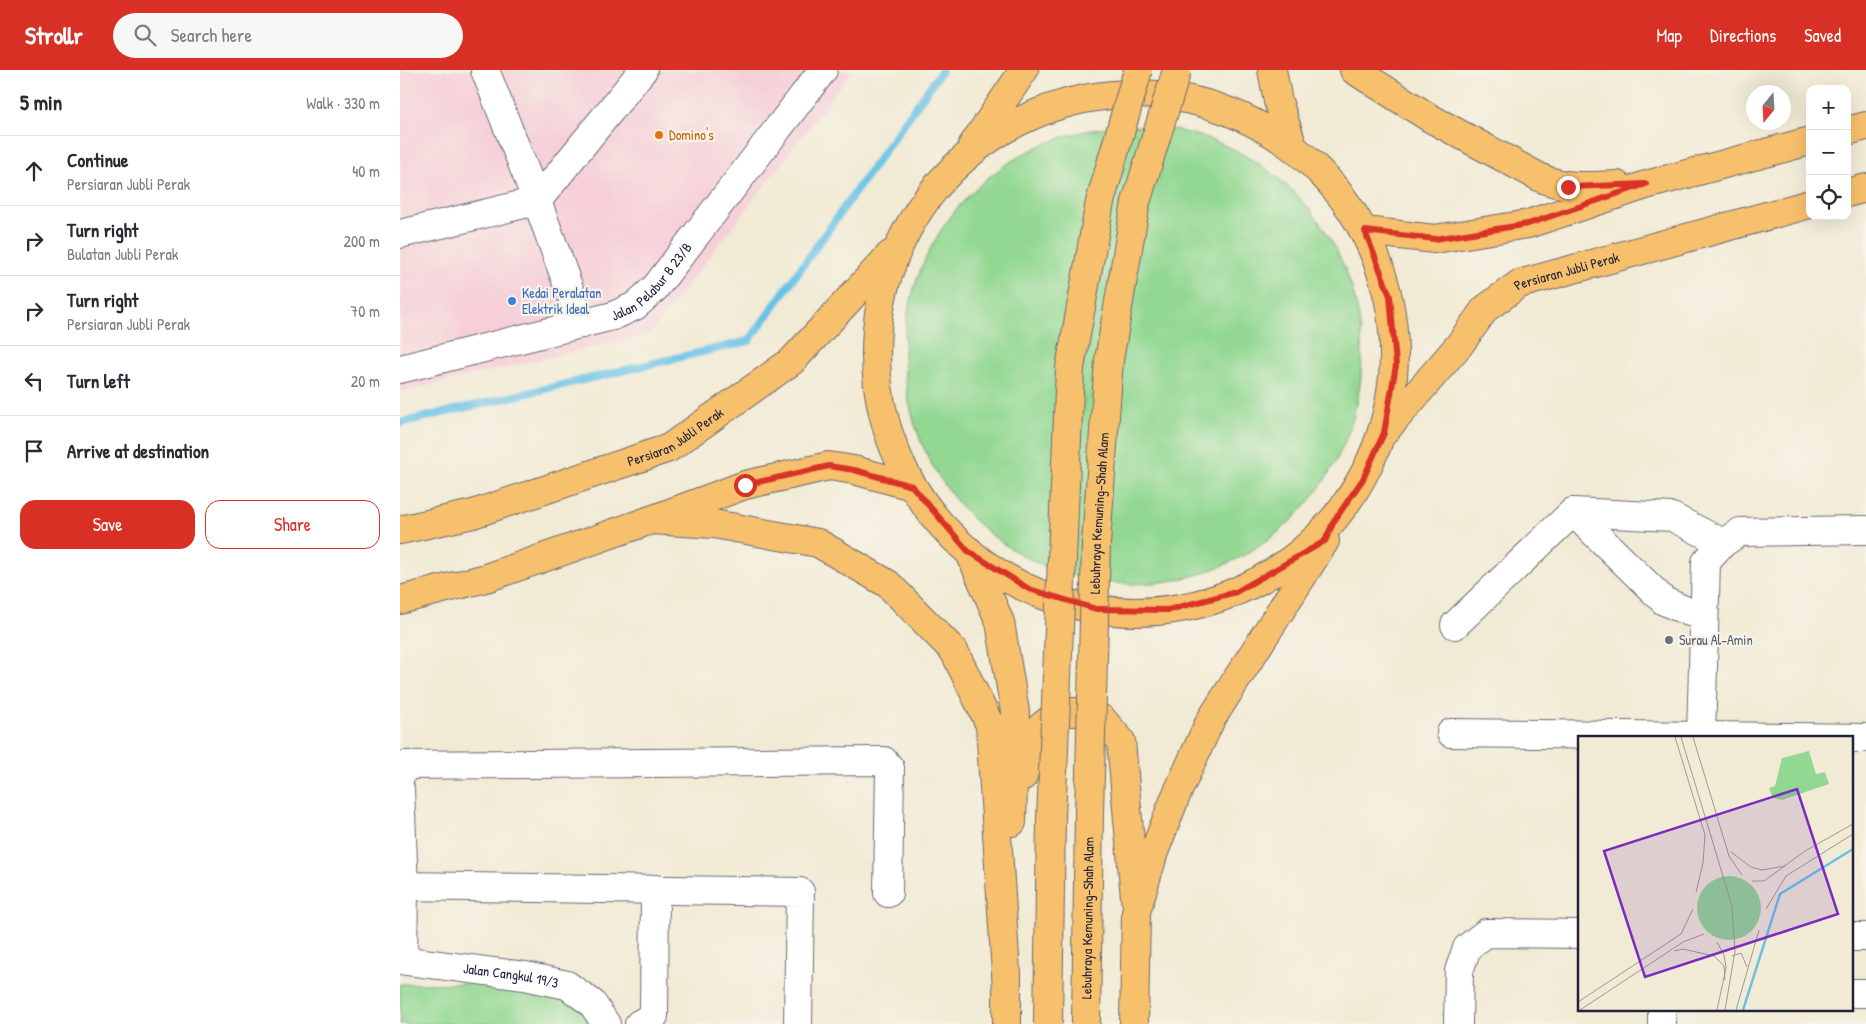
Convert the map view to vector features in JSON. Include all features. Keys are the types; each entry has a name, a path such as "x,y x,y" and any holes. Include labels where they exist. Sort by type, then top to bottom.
{"main road":[{"path":"1007,1024 1015,712 1000,622 968,551 912,486 890,441 878,394 874,344 881,295 896,248 926,197 967,153 1024,70"},
{"path":"1048,1024 1051,819 1070,368 1100,202 1138,70"},
{"name":"Lebuhraya Kemuning–Shah Alam","path":"1086,1024 1096,544 1109,360 1136,202 1177,70"},
{"path":"1272,70 1278,100 1293,147"},
{"path":"1354,70 1430,118 1554,184 1568,187 1646,184"},
{"path":"967,153 1027,116 1094,97 1164,95 1232,112 1293,147 1334,185 1365,231 1390,296 1396,365 1384,433 1363,479 1334,521 1325,541 1210,721 1175,798 1154,852 1136,912"},
{"path":"1851,130 1866,126"},
{"path":"1365,231 1435,239 1528,224 1646,184 1806,142"},
{"path":"1851,192 1866,188"},
{"name":"Persiaran Jubli Perak","path":"1384,433 1460,344 1485,309 1519,284 1806,205"},
{"name":"Persiaran Jubli Perak","path":"400,530 473,514 669,448 792,361 896,248"},
{"path":"400,600 486,578 745,485 829,466 854,470 912,486"},
{"path":"651,520 714,524 818,543 888,584 954,651 990,725 1007,989"},
{"path":"968,551 1029,589 1096,609 1168,610 1236,592 1325,541"},
{"path":"1012,816 1036,730 1054,716 1066,712 1083,712 1102,719 1121,741 1136,912 1134,1024"}],"street":[{"path":"485,70 537,201 582,324"},
{"path":"400,234 537,201 643,70"},
{"name":"Jalan Pelabur B 23/B","path":"400,369 613,316 635,306 654,288 824,70"},
{"path":"1455,625 1573,512 1672,517 1715,552"},
{"path":"1573,512 1664,601 1689,612"},
{"path":"1710,736 1715,552 1740,532 1866,530"},
{"path":"1451,733 1645,736"},
{"path":"400,778 404,766 884,762 890,768 888,893"},
{"path":"400,788 404,886 402,960"},
{"path":"404,886 800,892 798,1024"},
{"path":"639,1024 654,1016 655,889"},
{"path":"1458,1024 1459,971 1467,948 1486,933 1578,934"},
{"name":"Jalan Cangkul 19/3","path":"402,960 525,976 567,986 592,1003 606,1024"}],"shaded area":[{"path":"400,70 853,70 650,334 400,392"}],"green space":[{"path":"1133,126 1178,130 1221,143 1260,164 1295,193 1324,228 1345,267 1358,310 1362,355 1358,400 1345,443 1324,482 1295,517 1260,546 1221,567 1178,580 1133,584 1088,580 1045,567 1006,546 971,517 942,482 921,443 908,400 904,355 908,310 921,267 942,228 971,193 1006,164 1045,143 1088,130"},
{"path":"527,983 583,1010 590,1024 400,1024 400,984"}],"waterway":[{"path":"400,423 749,341 942,70"}],"place":[{"name":"Domino's","path":"659,135"},
{"name":"Kedai Peralatan Elektrik Ideal","path":"512,301"},
{"name":"Surau Al-Amin","path":"1669,640"}],"route":[{"path":"745,485 829,466 854,470 912,486 968,551 1029,589 1096,609 1168,610 1236,592 1325,541 1334,521 1363,479 1384,433 1396,365 1390,296 1365,231 1435,239 1528,224 1646,184 1568,187"}]}
